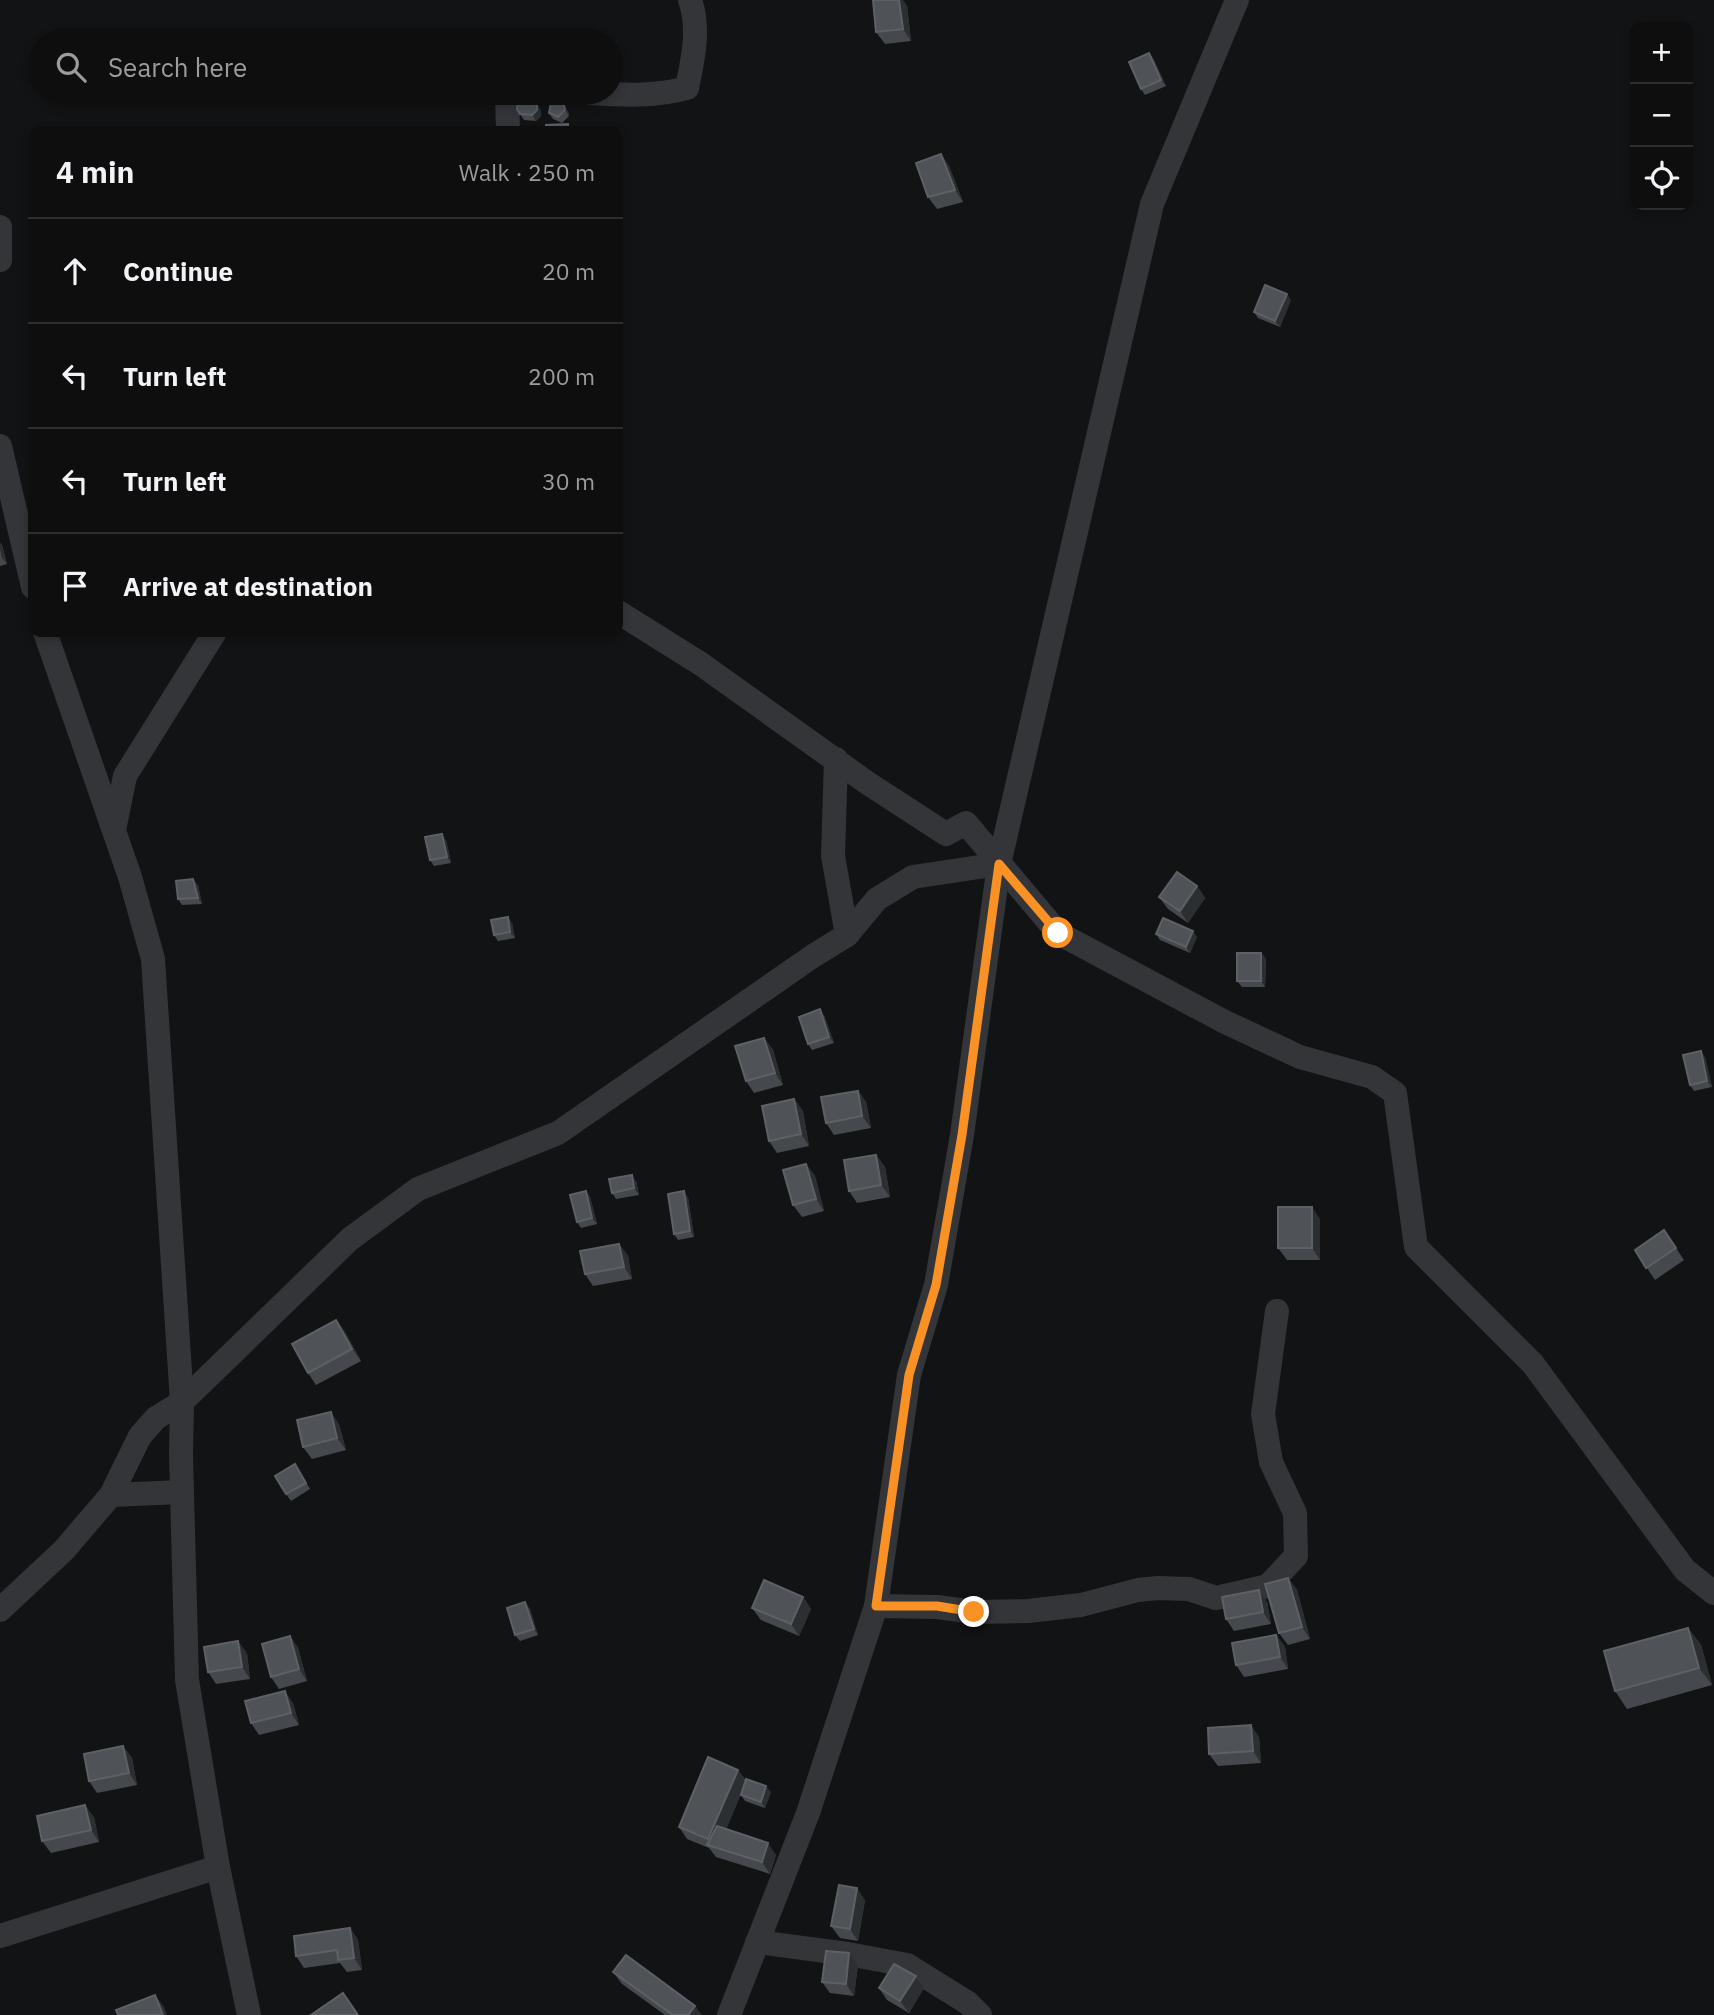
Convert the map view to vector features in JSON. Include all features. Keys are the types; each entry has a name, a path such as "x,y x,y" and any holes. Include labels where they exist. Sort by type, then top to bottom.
{"street":[{"path":"623,95 668,94 687,88 695,39 695,14 690,0"},
{"path":"729,2015 808,1813 876,1606 909,1375 936,1285 962,1135 999,864 1152,204 1237,0"},
{"path":"507,105 508,126"},
{"path":"0,227 0,260"},
{"path":"0,446 28,566"},
{"path":"623,615 701,664 866,782 946,834 966,823 1058,933 1224,1022 1300,1057 1372,1077 1395,1093 1416,1247 1533,1364 1685,1570 1714,1593"},
{"path":"47,637 130,877 153,959 182,1402 187,1680 218,1867 248,2015"},
{"path":"113,830 125,776 212,637"},
{"path":"836,759 833,856 847,935"},
{"path":"0,1610 64,1550 111,1495 140,1436 156,1418 182,1402 349,1239 418,1189 558,1133 847,935 877,900 913,877 999,864"},
{"path":"876,1606 937,1606 974,1612 1028,1611 1081,1605 1138,1590 1189,1589 1216,1598 1268,1586 1296,1556 1296,1513 1272,1462 1263,1414 1278,1311"},
{"path":"111,1495 182,1492"},
{"path":"0,1936 218,1867"},
{"path":"757,1942 907,1965 968,2003 980,2015"}],"building":[{"path":"873,0 899,0 903,29 876,32"},
{"path":"1149,53 1161,80 1141,89 1129,62"},
{"path":"518,105 537,105 537,110 532,115 520,114"},
{"path":"550,105 564,105 565,110 558,117 549,113"},
{"path":"568,124 568,126 546,126"},
{"path":"941,154 955,190 928,197 916,163"},
{"path":"1265,285 1287,294 1275,321 1254,312"},
{"path":"442,834 447,857 430,860 425,837"},
{"path":"1177,872 1197,886 1180,911 1159,897"},
{"path":"193,879 198,898 178,899 176,881"},
{"path":"508,917 510,932 494,935 491,920"},
{"path":"1163,918 1193,931 1186,947 1156,934"},
{"path":"1237,953 1261,953 1261,981 1237,981"},
{"path":"820,1009 829,1037 808,1044 799,1017"},
{"path":"764,1038 775,1073 746,1081 735,1046"},
{"path":"1701,1051 1707,1081 1690,1085 1683,1055"},
{"path":"858,1091 862,1116 826,1123 821,1097"},
{"path":"794,1099 801,1134 769,1141 762,1106"},
{"path":"876,1155 881,1185 849,1191 844,1160"},
{"path":"806,1164 816,1199 793,1205 783,1170"},
{"path":"632,1175 634,1188 612,1193 609,1179"},
{"path":"586,1191 592,1218 577,1222 570,1195"},
{"path":"684,1191 690,1231 674,1234 668,1194"},
{"path":"1278,1207 1312,1207 1312,1248 1278,1248"},
{"path":"1664,1230 1676,1248 1646,1268 1635,1250"},
{"path":"619,1244 624,1267 585,1274 580,1251"},
{"path":"336,1320 352,1349 308,1373 292,1344"},
{"path":"331,1412 337,1438 303,1447 297,1420"},
{"path":"295,1464 306,1483 286,1494 275,1476"},
{"path":"1288,1578 1302,1627 1279,1633 1265,1584"},
{"path":"764,1580 803,1597 791,1624 752,1608"},
{"path":"1259,1590 1263,1612 1226,1619 1222,1597"},
{"path":"525,1602 534,1629 515,1635 507,1608"},
{"path":"1688,1628 1699,1668 1615,1691 1604,1651"},
{"path":"1276,1635 1280,1657 1236,1665 1232,1643"},
{"path":"290,1636 299,1669 271,1677 262,1644"},
{"path":"238,1641 242,1667 208,1672 204,1647"},
{"path":"285,1691 291,1713 251,1723 245,1701"},
{"path":"1251,1725 1253,1751 1209,1754 1208,1728"},
{"path":"123,1746 129,1773 89,1781 84,1754"},
{"path":"708,1757 738,1770 708,1839 679,1827"},
{"path":"746,1779 766,1786 761,1802 741,1795"},
{"path":"85,1805 91,1830 42,1841 37,1816"},
{"path":"717,1826 768,1843 762,1862 707,1845"},
{"path":"839,1885 857,1888 850,1929 831,1926"},
{"path":"350,1928 354,1958 338,1960 337,1950 296,1956 294,1936"},
{"path":"826,1951 849,1953 846,1984 822,1982"},
{"path":"626,1955 695,2006 688,2015 673,2015 613,1972"},
{"path":"894,1964 916,1976 900,2001 879,1988"},
{"path":"343,1993 358,2015 311,2015"},
{"path":"155,1995 163,2015 118,2015 116,2010"}],"route":[{"path":"974,1612 937,1606 876,1606 909,1375 936,1285 962,1135 999,864 1058,933"}]}
